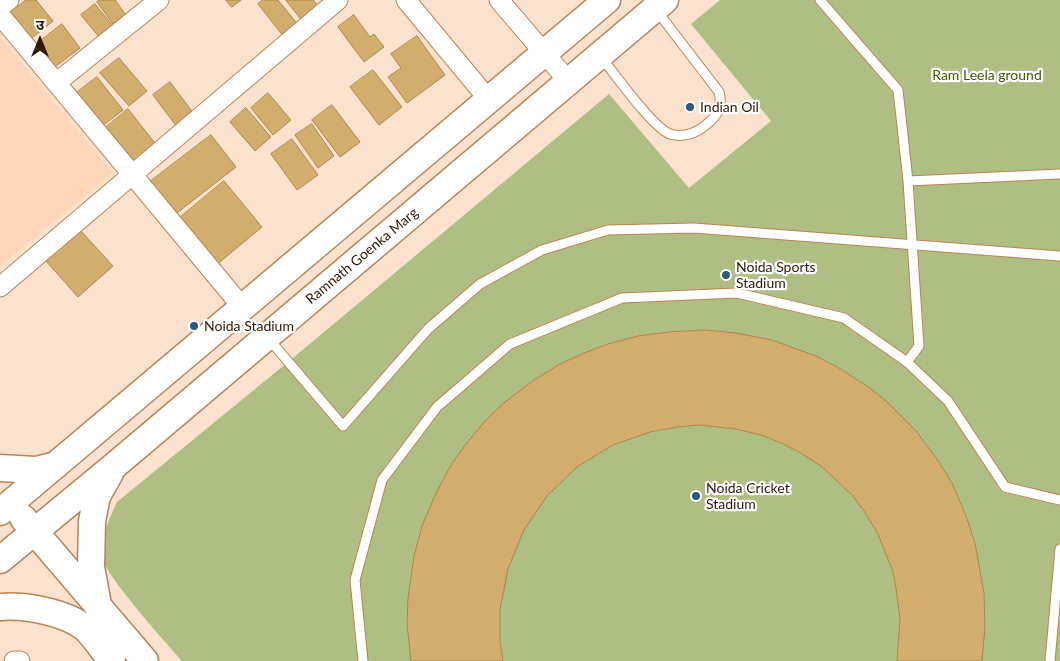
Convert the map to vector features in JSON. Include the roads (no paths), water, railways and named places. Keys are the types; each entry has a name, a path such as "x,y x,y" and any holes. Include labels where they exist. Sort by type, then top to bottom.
{"street":[{"path":"0,7 9,0"},
{"path":"56,82 159,0"},
{"path":"0,287 338,0"},
{"path":"406,0 489,100"},
{"path":"499,0 568,82"},
{"path":"17,546 4,502 56,465 607,0"},
{"name":"Ramnath Goenka Marg","path":"17,546 660,4"},
{"path":"0,15 243,308"},
{"path":"0,468 36,470 56,465"},
{"path":"99,606 91,567 92,521 97,496 114,466"},
{"path":"0,527 17,546 99,606 145,661"},
{"path":"0,607 12,606 57,613 85,628 112,661"},
{"path":"14,661 20,661"}],"lane":[{"path":"820,0 898,90 908,182 919,346 907,362"},
{"path":"600,56 655,123 670,134 680,136 690,134 716,118 720,110 719,92 660,4"},
{"path":"908,182 1060,174"},
{"path":"266,336 343,426 428,329 480,284 542,250 608,230 694,228 1060,256"},
{"path":"363,661 355,580 382,480 437,407 510,344 622,298 737,293 844,318 907,362 948,401 1005,487 1060,500"},
{"path":"1050,661 1060,549"}],"place":[{"name":"Indian Oil","path":"690,107"},
{"name":"Noida Sports Stadium","path":"726,275"},
{"name":"Noida Stadium","path":"194,326"},
{"name":"Noida Cricket Stadium","path":"696,496"}],"park label":[{"name":"Ram Leela ground","path":"987,75"}]}
